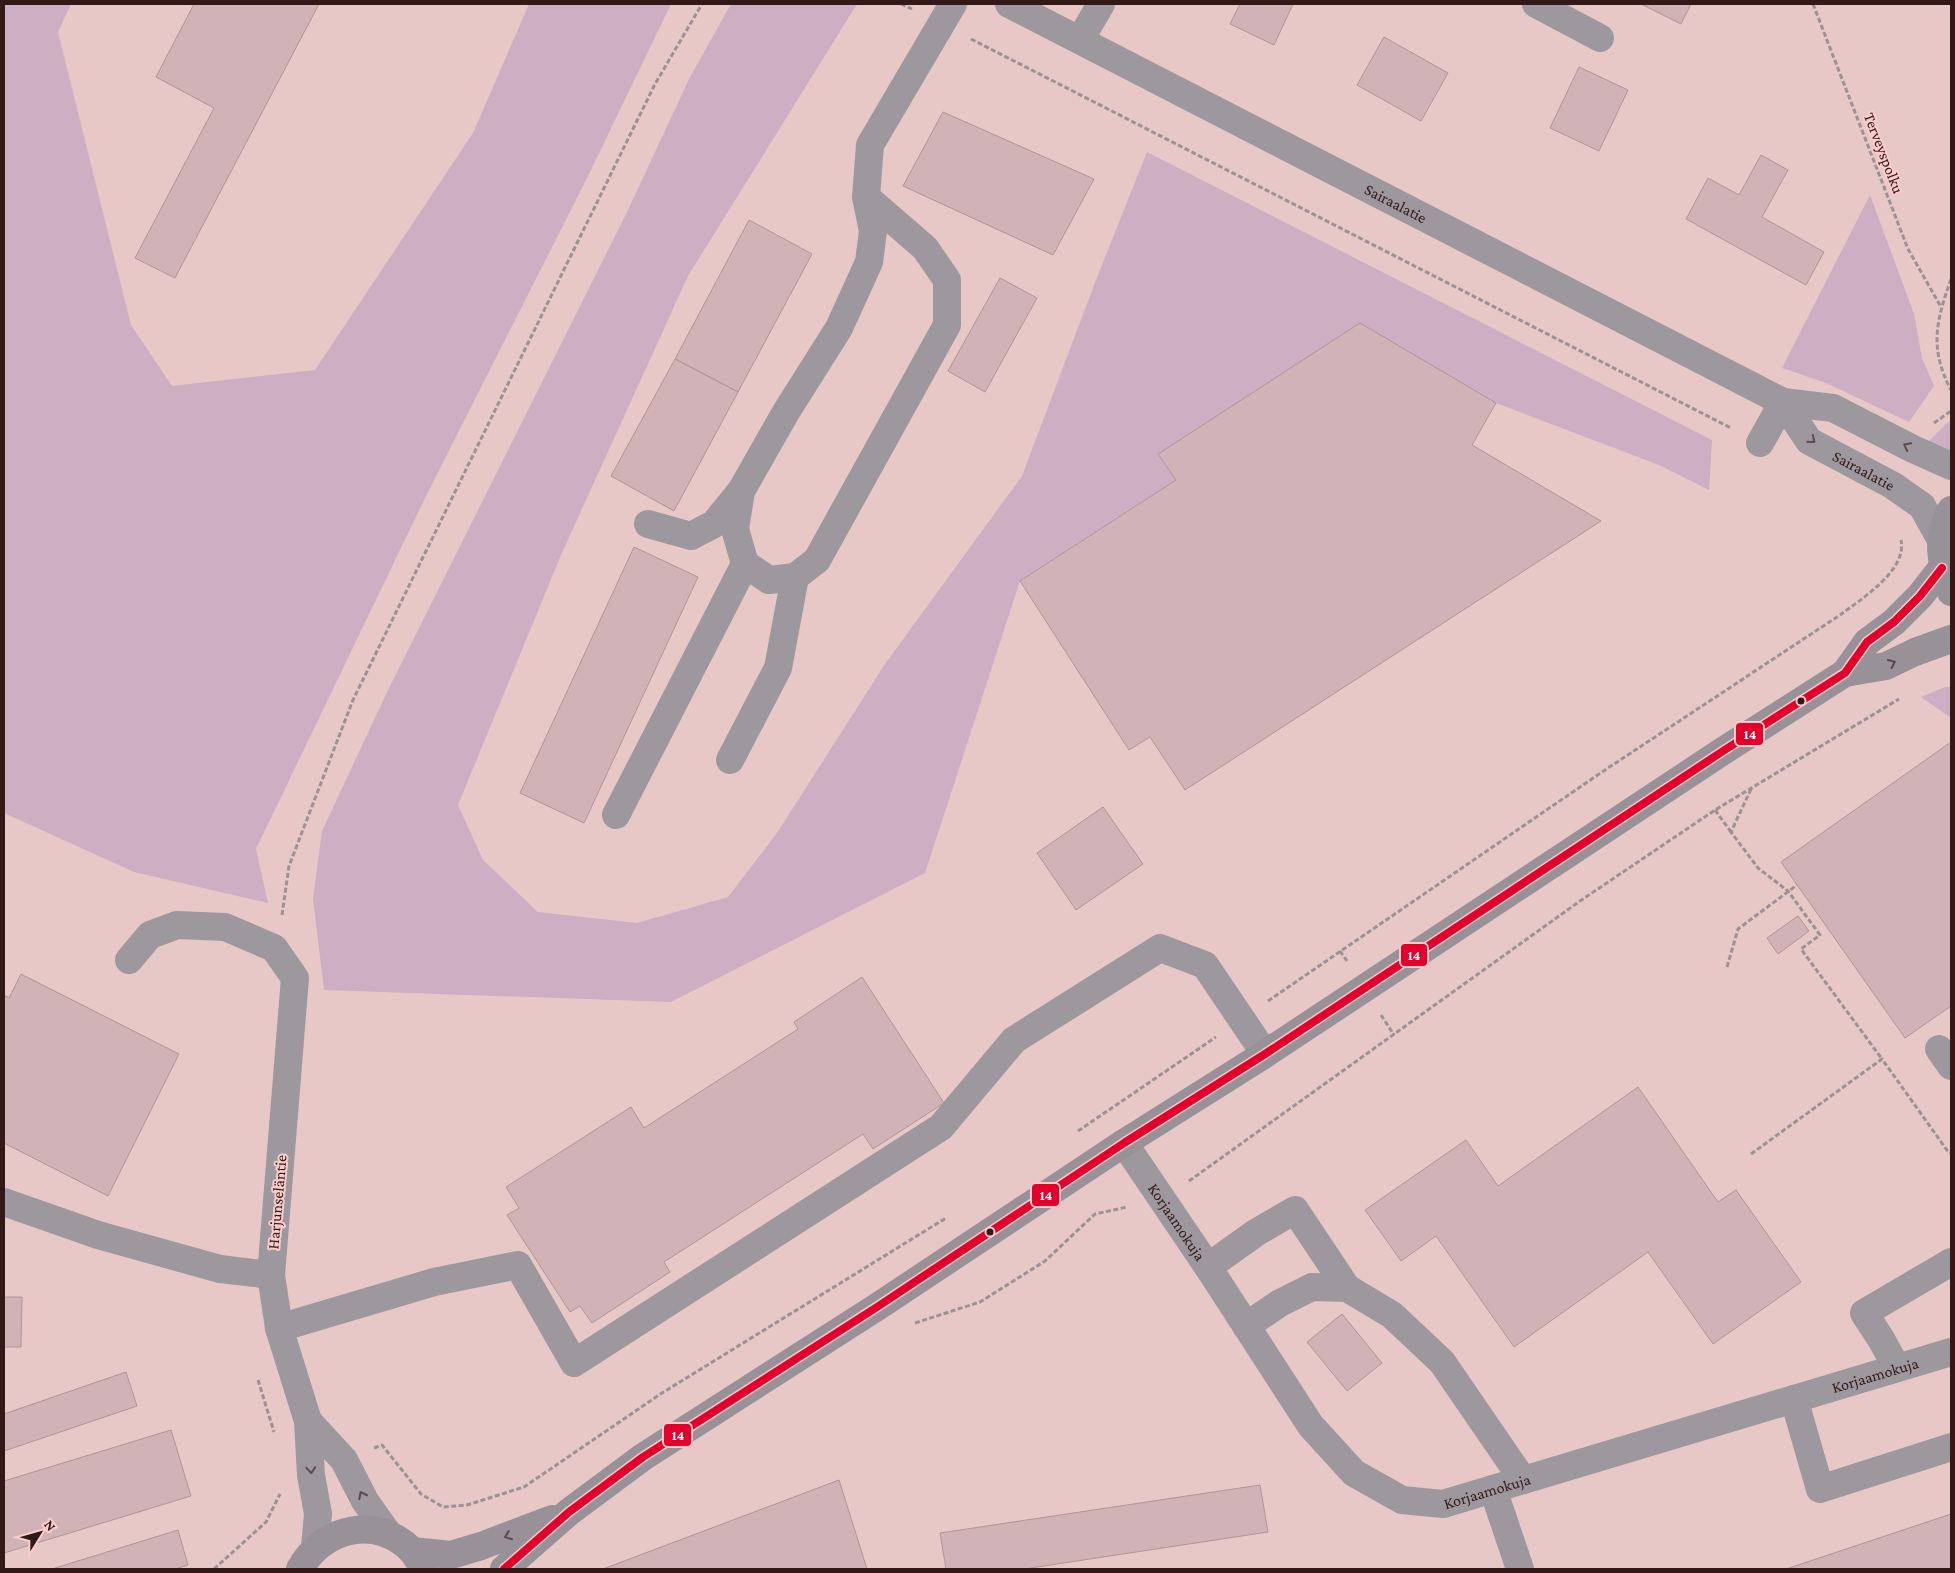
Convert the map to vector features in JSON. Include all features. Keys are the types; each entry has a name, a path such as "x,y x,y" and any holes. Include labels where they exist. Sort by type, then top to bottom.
{"main road":[{"path":"504,1569 569,1512 644,1457 1124,1143 1265,1054 1723,751 1845,673 1867,642 1894,622 1920,596 1947,580 1941,540 1951,510"},
{"path":"1845,673 1886,666 1915,652 1951,639"},
{"path":"300,1569 305,1559 315,1547 332,1536 350,1530 370,1530 389,1535 402,1542 418,1560 451,1555 481,1546 569,1512"}],"street":[{"name":"Sairaalatie","path":"1009,4 1783,402 1834,408 1913,449 1951,466"},
{"path":"1080,40 1101,4"},
{"path":"1536,4 1600,38"},
{"path":"648,524 691,536 714,524 741,491 786,412 839,328 869,262 873,231 866,197 870,145 947,14"},
{"path":"741,491 735,529 745,564 769,580 795,577 818,560 947,325 947,280 925,248 866,197"},
{"path":"1760,443 1783,402"},
{"name":"Sairaalatie","path":"1783,402 1809,441 1892,485 1922,506 1941,540"},
{"path":"616,815 745,564"},
{"path":"730,760 778,668 795,577"},
{"path":"129,960 150,935 177,925 225,927 274,948"},
{"name":"Harjunseläntie","path":"274,948 295,978 271,1275 279,1328 308,1421 312,1475 318,1514 315,1547"},
{"path":"279,1328 434,1282 518,1265 574,1363 941,1127 1014,1040 1160,948 1205,965 1265,1054"},
{"name":"Korjaamokuja","path":"1124,1143 1208,1267 1311,1426 1354,1474 1402,1500 1443,1504 1951,1352"},
{"path":"4,1202 98,1235 220,1269 271,1275"},
{"path":"1208,1267 1257,1232 1295,1210 1347,1288 1392,1315 1442,1362 1523,1480"},
{"path":"1897,1368 1864,1314 1951,1262"},
{"path":"1246,1326 1280,1303 1312,1287 1347,1288"},
{"path":"1794,1399 1820,1489 1951,1447"},
{"name":"Harjunseläntie","path":"308,1421 344,1460 365,1501 389,1535"},
{"path":"1493,1489 1520,1569"}],"path":[{"path":"274,948 289,866 353,700 655,84 702,4"},
{"path":"901,4 947,14 1760,443"},
{"name":"Terveyspolku","path":"1813,4 1908,249 1941,307"},
{"path":"1951,279 1941,307 1936,334 1941,371 1951,390"},
{"path":"1913,449 1934,423 1951,411"},
{"path":"1072,1135 1591,780 1840,615 1873,591 1898,564 1902,544 1900,536"},
{"path":"912,1324 980,1302 1045,1261 1095,1214 1162,1200 1580,901 1715,810 1900,698"},
{"path":"1731,832 1751,789"},
{"path":"1715,810 1758,868 1788,892 1820,935 1801,949 1951,1153"},
{"path":"1727,967 1738,929 1797,885"},
{"path":"1751,1154 1882,1059"},
{"path":"344,1460 382,1445 422,1494 443,1507 467,1505 524,1487 662,1393 950,1216"},
{"path":"255,1372 275,1435"},
{"path":"214,1569 266,1522 282,1489 312,1475"}],"shaded area":[{"path":"5,4 71,4 58,32 131,325 172,386 315,370 473,133 529,4 671,4 588,176 425,498 256,849 268,903 134,872 4,813"},
{"path":"731,4 857,4 688,276 561,555 458,805 483,860 538,912 637,923 728,897 777,833 885,664 1022,476 1096,280 1147,152 1712,440 1709,490 1659,465 1496,403 1360,324 1159,454 1176,480 1020,581 925,873 671,1002 324,990 313,899 322,831 388,690 628,210 690,77"},
{"path":"1870,195 1914,314 1922,358 1934,386 1909,422 1826,383 1782,368"},
{"path":"1951,421 1951,451 1927,443 1948,422"},
{"path":"1945,687 1951,687 1951,718 1921,697"}],"building":[{"path":"194,4 319,4 175,278 135,258 214,108 156,77"},
{"path":"1240,4 1293,4 1274,45 1230,24"},
{"path":"1641,4 1691,4 1681,24"},
{"path":"1384,37 1448,73 1421,121 1357,85"},
{"path":"1579,67 1628,90 1599,151 1550,128"},
{"path":"943,112 1094,179 1053,255 903,186"},
{"path":"1761,155 1788,170 1762,217 1824,252 1806,285 1686,219 1708,178 1739,195"},
{"path":"749,220 812,254 738,392 675,359"},
{"path":"1000,278 1037,298 985,392 948,371"},
{"path":"1360,323 1496,403 1472,445 1601,521 1185,790 1150,737 1129,750 1020,581 1176,480 1158,454"},
{"path":"675,359 738,392 674,511 611,476"},
{"path":"634,547 698,577 584,823 520,793"},
{"path":"1951,742 1951,1006 1905,1038 1781,862"},
{"path":"1103,807 1143,864 1076,910 1037,853"},
{"path":"1798,916 1809,931 1778,954 1767,938"},
{"path":"21,974 179,1054 108,1196 4,1143 4,995 9,998"},
{"path":"862,977 944,1103 873,1149 863,1134 664,1262 670,1272 592,1323 580,1306 570,1312 507,1215 519,1208 506,1187 631,1107 644,1128 798,1029 794,1022"},
{"path":"1638,1087 1718,1202 1736,1190 1801,1282 1713,1344 1648,1252 1514,1347 1436,1236 1401,1261 1365,1210 1466,1140 1498,1186"},
{"path":"4,1297 22,1297 21,1347 4,1347"},
{"path":"1342,1314 1382,1363 1347,1391 1307,1342"},
{"path":"126,1372 137,1406 4,1451 4,1414"},
{"path":"171,1430 191,1496 4,1553 4,1481"},
{"path":"839,1480 867,1569 603,1569"},
{"path":"1260,1485 1268,1532 1024,1569 946,1569 940,1533"},
{"path":"1951,1514 1951,1569 1786,1569"},
{"path":"178,1530 188,1565 175,1569 52,1569"}],"transit line":[{"name":"14","path":"504,1569 569,1512 643,1457 877,1307 1124,1143 1265,1054 1723,751 1845,673 1867,642 1894,622 1920,596 1942,568"}]}
